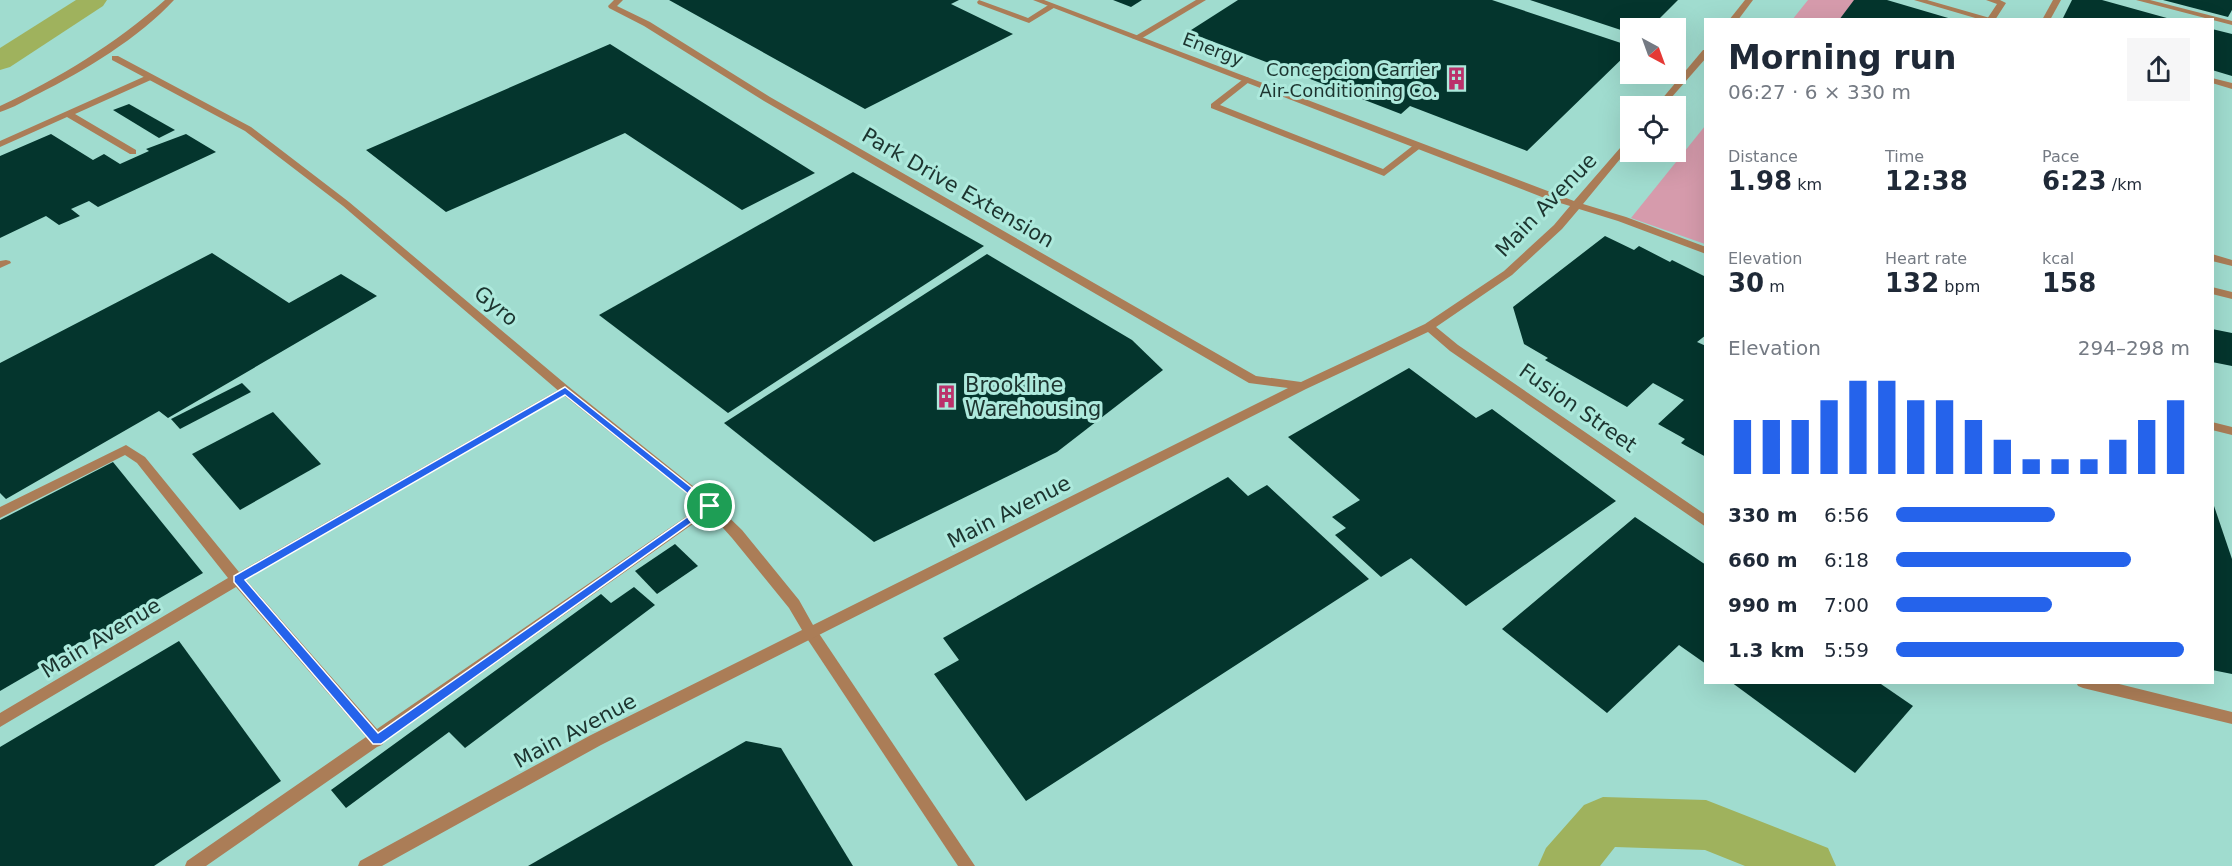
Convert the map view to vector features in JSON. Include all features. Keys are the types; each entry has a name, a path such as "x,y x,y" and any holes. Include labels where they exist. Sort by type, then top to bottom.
{"street":[{"path":"0,109 93,59 147,21 170,0"},
{"name":"Park Drive Extension","path":"619,0 612,6 619,11 647,24 767,99 1253,380 1302,386"},
{"name":"Energy","path":"1038,0 1550,197 1578,204 1704,250"},
{"path":"1136,38 1202,0"},
{"path":"1735,18 1749,0"},
{"path":"1918,0 1988,18"},
{"path":"1990,0 2002,3 1993,18"},
{"path":"2047,18 2057,0"},
{"path":"2140,0 2212,18"},
{"path":"981,2 1029,21 1053,6"},
{"path":"2214,18 2232,23"},
{"path":"1669,96 1704,54"},
{"name":"Gyro","path":"115,58 248,129 346,204 565,390 710,506 737,534 787,596 967,866"},
{"path":"0,144 150,77"},
{"path":"1246,80 1214,106 1384,173 1418,146"},
{"path":"2214,81 2232,86"},
{"path":"68,114 133,152"},
{"name":"Main Avenue","path":"366,866 596,740 1302,386 1429,327 1508,273 1578,204 1620,154"},
{"path":"2214,258 2232,263"},
{"path":"2214,291 2232,296"},
{"name":"Fusion Street","path":"1429,327 1454,348 1704,521"},
{"name":"Main Avenue","path":"0,721 237,579 565,390"},
{"path":"2214,426 2232,431"},
{"path":"0,513 126,449 141,460 237,579 377,740"},
{"path":"193,866 710,506"},
{"path":"2092,684 2232,718"}],"shaded area":[{"path":"1808,0 1868,0 1929,18 1794,18"},
{"path":"1704,127 1704,244 1631,218 1676,162 1686,162 1686,150"}],"building":[{"path":"669,0 959,0 951,4 1013,34 865,109"},
{"path":"1113,0 1142,0 1131,7"},
{"name":"Concepcion Carrier Air-Conditioning Co.","path":"1238,0 1492,0 1620,43 1620,61 1527,151 1410,106 1401,114 1188,32"},
{"path":"1530,0 1678,0 1660,18 1620,18 1620,30"},
{"path":"1854,0 1887,0 1948,18 1840,18"},
{"path":"2072,0 2102,0 2167,18 2063,18"},
{"path":"2163,0 2232,0 2232,10 2228,17"},
{"path":"2214,30 2232,34 2232,76 2214,71"},
{"path":"610,44 815,173 742,210 625,133 446,212 366,150"},
{"path":"129,104 175,130 159,138 113,110"},
{"path":"51,134 93,160 104,154 120,164 149,151 146,149 186,134 216,152 98,207 89,201 71,209 80,216 59,225 46,216 0,238 0,156"},
{"path":"853,172 984,246 728,413 599,315"},
{"path":"1605,236 1634,250 1639,246 1704,276 1704,337 1697,342 1704,345 1704,456 1681,443 1685,439 1658,424 1684,400 1653,383 1627,407 1545,360 1548,358 1524,344 1513,307"},
{"path":"212,253 289,303 341,274 377,296 168,418 159,411 6,499 0,493 0,363"},
{"name":"Brookline Warehousing","path":"987,254 1132,340 1163,370 1057,452 874,542 724,423"},
{"path":"2214,329 2232,333 2232,366 2214,362"},
{"path":"1409,368 1476,418 1492,409 1616,501 1466,606 1411,558 1381,577 1335,535 1346,528 1332,517 1360,500 1288,437"},
{"path":"242,383 251,392 180,429 171,419"},
{"path":"273,412 321,464 240,510 192,454"},
{"path":"113,462 203,573 0,691 0,520"},
{"path":"1228,477 1248,496 1267,485 1369,579 1026,801 934,674 959,660 943,638"},
{"path":"2214,506 2232,559 2232,674 2214,670"},
{"path":"1635,517 1704,564 1704,663 1679,645 1607,713 1502,629"},
{"path":"675,544 698,566 657,594 635,571"},
{"path":"634,587 655,605 465,748 449,732 346,808 331,790 601,594 611,603"},
{"path":"179,641 281,781 154,866 0,866 0,747"},
{"path":"1734,684 1881,684 1913,706 1855,773"},
{"path":"746,741 781,748 853,866 528,866"}],"waterway":[{"path":"0,61 94,0"},
{"path":"1565,866 1603,822 1706,825 1809,866"}],"place":[{"name":"Concepcion Carrier Air-Conditioning Co.","path":"1456,79"},
{"name":"Brookline Warehousing","path":"947,397"}],"route":[{"path":"565,390 710,506 377,740 237,579 565,390"}]}
